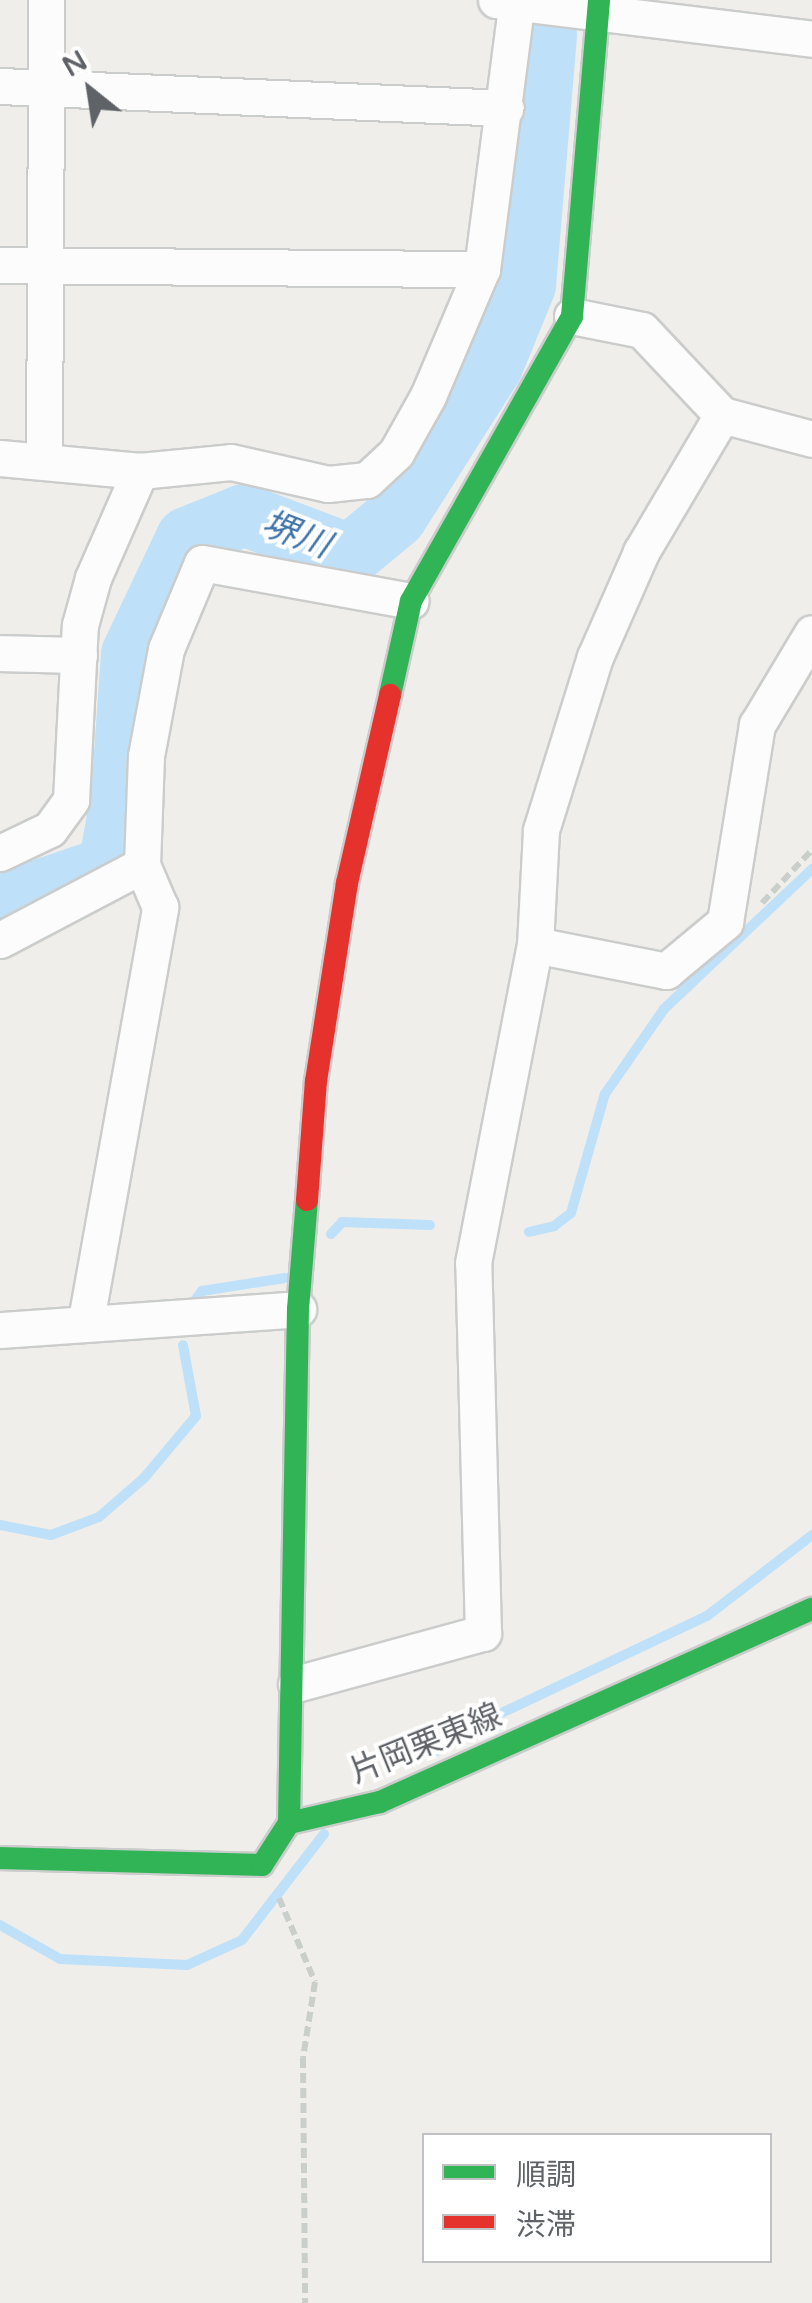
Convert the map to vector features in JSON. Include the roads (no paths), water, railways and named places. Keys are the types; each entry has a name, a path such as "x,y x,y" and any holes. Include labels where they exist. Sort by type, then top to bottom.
{"street":[{"path":"44,458 46,0"},
{"path":"495,0 599,5 812,39"},
{"path":"0,458 44,458 140,471 230,462 328,484 367,480 396,453 428,396 482,268 506,108 517,1"},
{"path":"0,1858 262,1865 290,1823 296,1684 298,1310 316,1081 346,883 411,601 572,316 599,5"},
{"path":"0,86 506,108"},
{"path":"0,265 482,268"},
{"path":"572,316 642,330 722,415 812,439"},
{"path":"296,1684 484,1632 473,1263 535,945 541,830 595,657 642,552 722,415"},
{"path":"0,852 50,829 71,800 79,655 93,578 140,471"},
{"path":"86,1320 160,907 142,865 146,756 166,649 202,563 411,601"},
{"path":"535,945 666,971 724,922 756,725 812,633"},
{"path":"0,653 79,655"},
{"path":"0,940 142,865"},
{"path":"0,1330 86,1320 298,1310"},
{"name":"片岡栗東線","path":"290,1823 380,1802 812,1609"}],"waterway":[{"name":"堺川","path":"0,904 109,867 122,795 132,654 187,538 244,515 350,555 396,517 492,366 525,285 546,35"},
{"path":"529,1232 554,1226 571,1213 605,1094 664,1009 812,869"},
{"path":"331,1234 342,1222 430,1225"},
{"path":"188,1310 202,1291 285,1278"},
{"path":"0,1525 51,1535 99,1517 144,1478 196,1416 183,1345"},
{"path":"433,1753 474,1726 707,1616 812,1535"},
{"path":"0,1925 60,1959 187,1965 242,1940 324,1834"}]}
